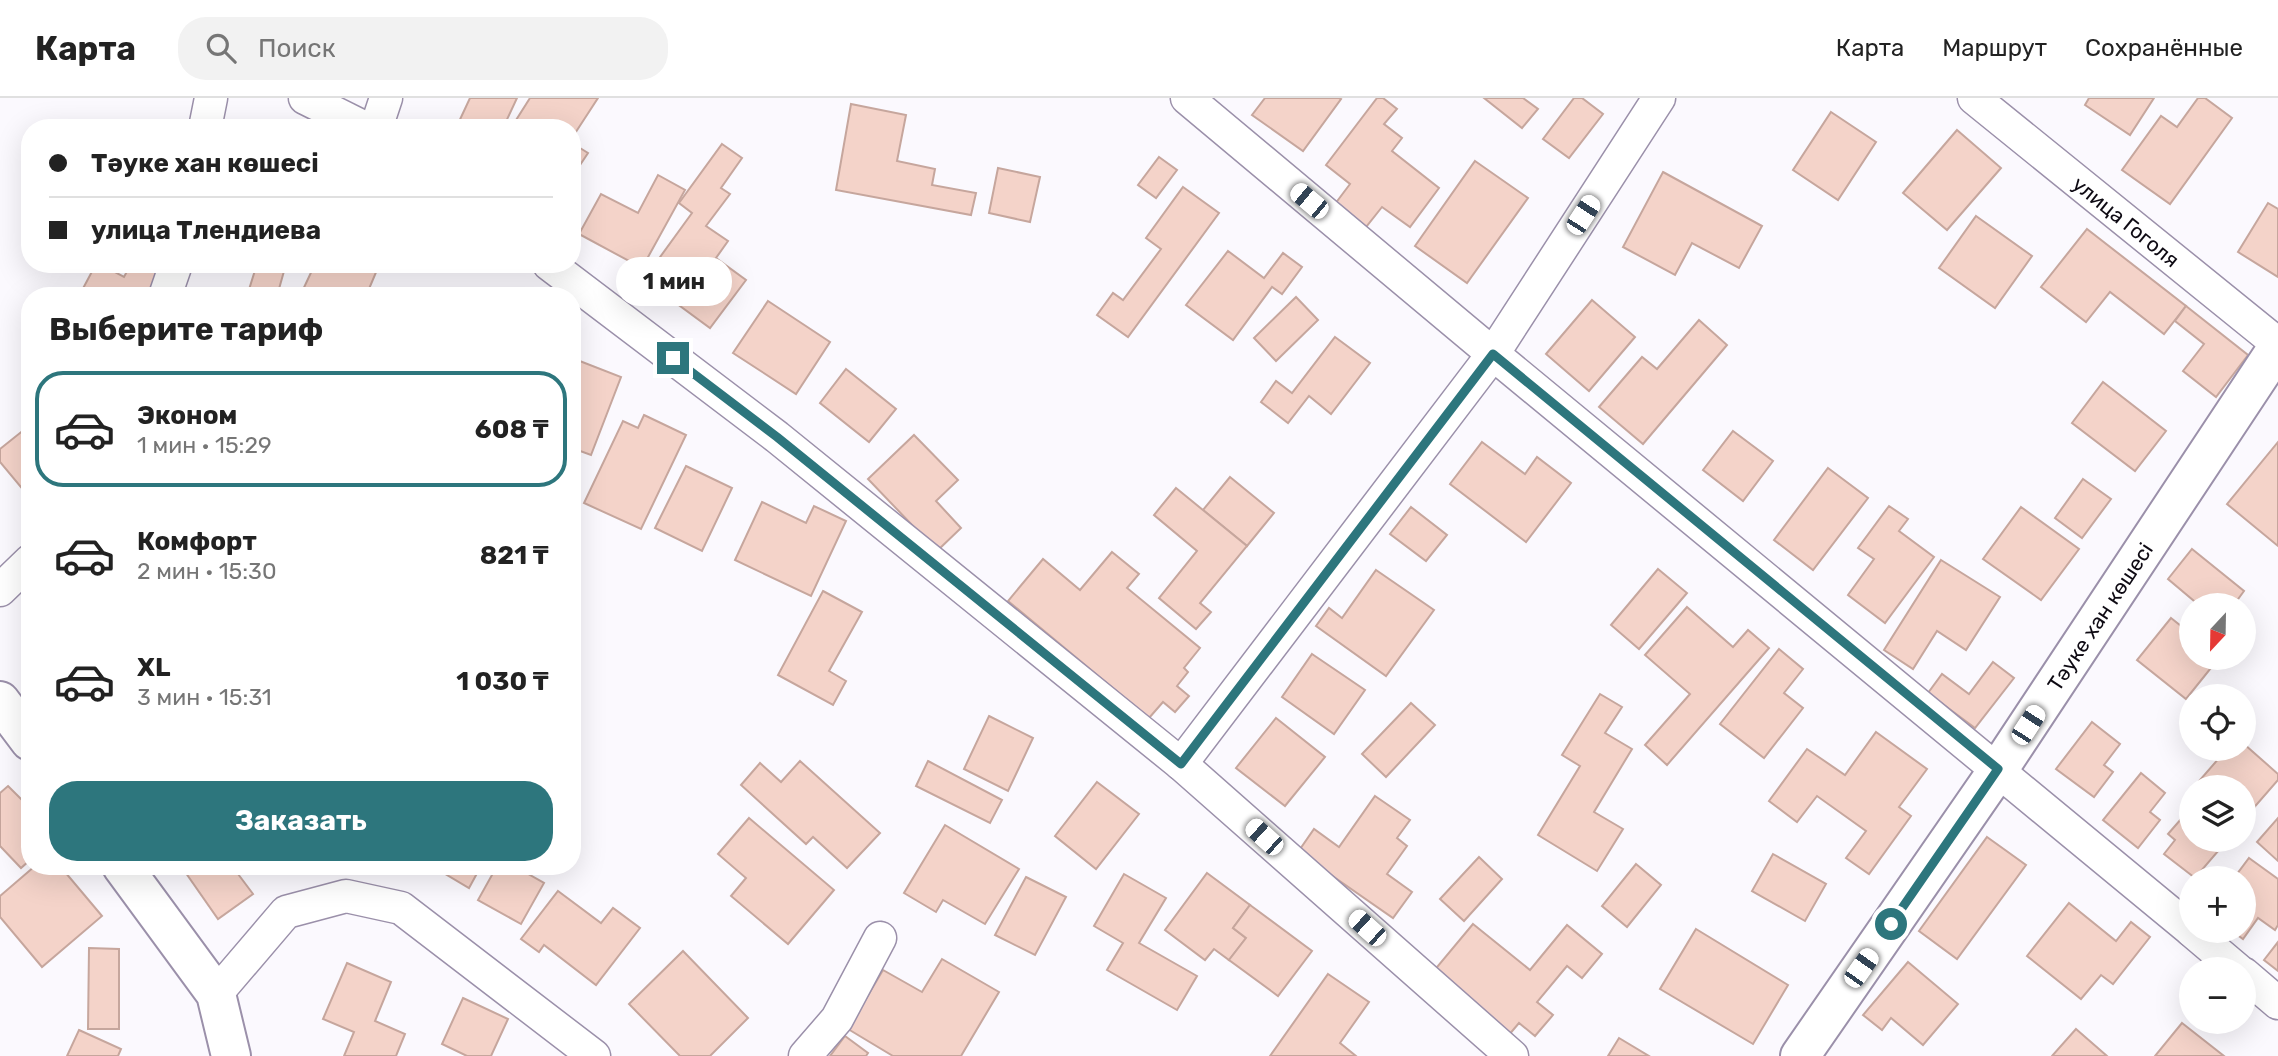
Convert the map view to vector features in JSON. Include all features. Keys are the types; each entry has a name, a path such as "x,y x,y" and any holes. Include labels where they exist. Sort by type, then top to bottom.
{"street":[{"path":"207,119 211,98"},
{"path":"305,98 347,119"},
{"path":"379,119 386,98"},
{"path":"1187,98 2179,921"},
{"path":"1181,764 1493,354 1659,98"},
{"name":"улица Гоголя","path":"1974,98 2278,346"},
{"path":"561,273 579,287"},
{"path":"581,288 777,437 1181,764 1512,1056"},
{"name":"Тәуке хан көшесі","path":"1800,1056 1998,769 2278,346"},
{"path":"0,590 21,570"},
{"path":"0,701 21,729"},
{"path":"129,875 216,994 231,1056"},
{"path":"216,994 286,912 345,896 401,908 594,1056"},
{"path":"805,1056 837,1019 880,938"},
{"path":"2205,943 2222,957"},
{"path":"2256,984 2278,1003"}],"building":[{"path":"470,98 517,98 507,119 460,119"},
{"path":"530,98 598,98 581,124 581,119 517,119"},
{"path":"1265,98 1341,99 1303,151 1252,115"},
{"path":"1377,98 1383,98 1397,109 1384,124 1402,138 1392,151 1439,188 1410,227 1382,207 1366,227 1335,204 1350,184 1326,165"},
{"path":"1484,98 1523,98 1538,109 1522,128"},
{"path":"1574,98 1582,98 1603,114 1569,158 1543,139"},
{"path":"2089,98 2154,98 2130,135 2085,105"},
{"path":"2198,98 2205,98 2232,118 2170,204 2122,170 2161,116 2177,127"},
{"path":"851,104 906,115 897,161 935,169 932,185 976,193 971,215 836,190"},
{"path":"1831,112 1876,142 1838,200 1793,170"},
{"path":"1957,130 2001,168 1947,230 1903,193"},
{"path":"722,144 742,158 721,188 730,194 706,226 728,241 716,258 746,280 710,328 661,292 672,276 655,264 692,213 679,203"},
{"path":"581,149 588,153 581,164"},
{"path":"1159,157 1177,170 1156,198 1138,185"},
{"path":"1475,161 1528,198 1467,283 1415,246"},
{"path":"998,168 1040,177 1030,222 989,213"},
{"path":"1663,172 1762,226 1739,268 1692,243 1675,275 1623,247"},
{"path":"658,175 685,190 642,268 581,235 601,194 638,213"},
{"path":"1183,187 1219,213 1128,337 1097,315 1113,293 1123,300 1161,249 1146,238"},
{"path":"2268,203 2278,209 2278,277 2238,252"},
{"path":"1976,216 2032,256 1995,308 1939,268"},
{"path":"2087,229 2186,306 2164,334 2110,292 2086,322 2041,287"},
{"path":"1228,251 1264,278 1283,253 1302,267 1282,294 1272,287 1233,340 1186,305"},
{"path":"91,273 117,273 124,277 126,273 163,273 156,287 84,287"},
{"path":"254,273 283,273 280,287 250,287"},
{"path":"311,273 376,273 370,287 304,287"},
{"path":"1296,297 1318,320 1276,361 1254,338"},
{"path":"1592,300 1635,337 1589,391 1546,354"},
{"path":"768,301 830,342 796,394 733,353"},
{"path":"2186,306 2248,355 2216,397 2183,371 2204,344 2175,321"},
{"path":"1699,320 1727,345 1643,444 1599,407 1642,357 1657,369"},
{"path":"1335,337 1370,363 1331,414 1309,396 1288,423 1261,402 1276,381 1292,393"},
{"path":"581,361 621,377 591,455 581,451"},
{"path":"846,369 896,409 869,442 820,403"},
{"path":"2103,382 2166,431 2135,471 2072,423"},
{"path":"644,415 686,435 641,529 584,503 623,421 638,428"},
{"path":"1733,431 1773,461 1743,501 1703,470"},
{"path":"21,432 21,487 0,462 0,449"},
{"path":"914,435 958,480 936,501 961,528 937,551 868,479"},
{"path":"1482,442 1525,474 1537,457 1571,483 1526,542 1450,484"},
{"path":"2278,442 2278,546 2227,504"},
{"path":"686,466 732,488 702,551 655,528"},
{"path":"1828,468 1868,498 1813,570 1774,540"},
{"path":"1230,477 1274,513 1247,546 1203,510"},
{"path":"2083,479 2111,499 2082,538 2055,518"},
{"path":"1176,488 1247,546 1200,603 1211,612 1196,629 1159,598 1197,551 1154,515"},
{"path":"762,502 806,523 814,506 846,521 811,596 735,560"},
{"path":"1889,506 1908,519 1899,531 1934,557 1885,623 1848,595 1874,559 1858,548"},
{"path":"1411,507 1447,535 1426,561 1390,534"},
{"path":"2021,507 2079,549 2041,600 1983,559"},
{"path":"2192,549 2244,591 2185,593 2168,579"},
{"path":"1112,552 1139,574 1127,588 1200,648 1184,668 1188,672 1177,686 1189,696 1175,712 1163,702 1149,718 1008,601 1043,559 1080,590"},
{"path":"1941,560 2000,597 1966,650 1937,631 1913,669 1884,650"},
{"path":"1658,569 1687,593 1639,649 1611,625"},
{"path":"1376,570 1434,610 1386,676 1316,626 1329,608 1342,618"},
{"path":"823,591 862,612 829,671 846,681 833,705 778,675"},
{"path":"1687,607 1733,647 1748,630 1769,648 1667,765 1645,745 1690,694 1645,655"},
{"path":"2171,618 2179,624 2179,670 2209,670 2198,684 2179,684 2179,693 2137,660"},
{"path":"1779,649 1803,669 1784,693 1803,708 1764,758 1720,724"},
{"path":"1312,654 1365,690 1334,734 1282,697"},
{"path":"1993,662 2014,678 1975,728 1928,693 1942,674 1969,694"},
{"path":"1600,694 1622,707 1605,733 1632,749 1594,812 1623,829 1597,871 1538,835 1580,766 1562,755"},
{"path":"1411,703 1435,725 1386,777 1362,754"},
{"path":"989,716 1033,738 1008,791 964,769"},
{"path":"1276,718 1325,757 1285,806 1236,768"},
{"path":"2092,722 2120,744 2104,765 2113,772 2094,797 2056,769"},
{"path":"1876,732 1927,769 1899,807 1911,816 1869,874 1846,858 1866,831 1817,796 1797,822 1769,801 1807,749 1845,775"},
{"path":"2256,755 2278,774 2278,780 2256,805 2256,775 2204,775 2217,761 2256,761"},
{"path":"800,761 880,833 847,868 813,837 806,844 741,785 760,763 781,782"},
{"path":"928,761 1002,800 990,823 916,786"},
{"path":"2141,773 2165,793 2150,812 2160,820 2138,848 2103,820"},
{"path":"1097,782 1139,814 1096,869 1055,836"},
{"path":"8,786 21,799 21,868 0,846 0,793"},
{"path":"1375,796 1410,820 1397,838 1407,846 1387,874 1412,892 1393,918 1298,852 1314,829 1339,847"},
{"path":"749,818 834,890 788,944 731,896 746,878 718,854"},
{"path":"2278,818 2278,861 2257,842"},
{"path":"2179,821 2179,852 2217,852 2205,866 2180,866 2164,854 2175,840 2168,834"},
{"path":"945,825 1019,869 985,924 943,900 936,912 904,893"},
{"path":"1987,837 2026,865 1957,959 1919,931"},
{"path":"1773,854 1826,884 1805,921 1752,891"},
{"path":"1479,857 1502,879 1464,921 1440,899"},
{"path":"2249,858 2278,879 2278,925 2275,930 2258,918 2256,921 2256,866 2243,866"},
{"path":"1636,864 1661,885 1627,927 1602,906"},
{"path":"1207,873 1250,905 1233,928 1246,938 1229,960 1214,949 1205,960 1165,930"},
{"path":"1124,874 1166,898 1139,943 1197,976 1177,1010 1107,970 1123,943 1094,926"},
{"path":"24,875 68,875 102,916 42,967 0,917 0,896"},
{"path":"187,875 239,875 253,894 218,919"},
{"path":"447,875 476,875 469,888"},
{"path":"492,875 530,875 544,883 521,924 478,900"},
{"path":"1026,877 1066,897 1035,955 995,935"},
{"path":"558,891 601,923 613,908 640,928 596,985 544,945 539,952 521,939"},
{"path":"2069,903 2116,941 2131,922 2150,937 2113,984 2101,975 2081,999 2027,956"},
{"path":"1250,905 1312,951 1278,996 1229,960 1246,938 1233,928"},
{"path":"1473,924 1530,970 1567,925 1602,954 1582,978 1567,966 1537,1002 1553,1015 1535,1036 1519,1023 1508,1036 1432,973"},
{"path":"1696,929 1788,985 1753,1044 1660,989"},
{"path":"2278,942 2278,971 2264,960"},
{"path":"89,948 119,949 119,1029 88,1029"},
{"path":"683,951 748,1018 710,1056 680,1056 629,1004"},
{"path":"942,959 999,992 961,1056 893,1056 848,1029 883,970 922,992"},
{"path":"1908,962 1958,1004 1923,1045 1891,1018 1882,1030 1863,1015"},
{"path":"347,963 391,982 375,1021 405,1034 396,1056 344,1056 354,1032 323,1019"},
{"path":"1328,974 1369,1002 1340,1043 1356,1056 1270,1056"},
{"path":"463,998 508,1019 491,1056 467,1056 442,1044"},
{"path":"2179,1027 2179,1034 2196,1034 2224,1056 2155,1056"},
{"path":"2076,1029 2107,1056 2052,1056"},
{"path":"79,1030 121,1049 118,1056 67,1056"},
{"path":"845,1036 868,1053 866,1056 830,1056"},
{"path":"1619,1038 1649,1056 1608,1056"}],"route":[{"path":"673,358 777,437 1181,764 1493,354 1998,769 1891,924"}]}
